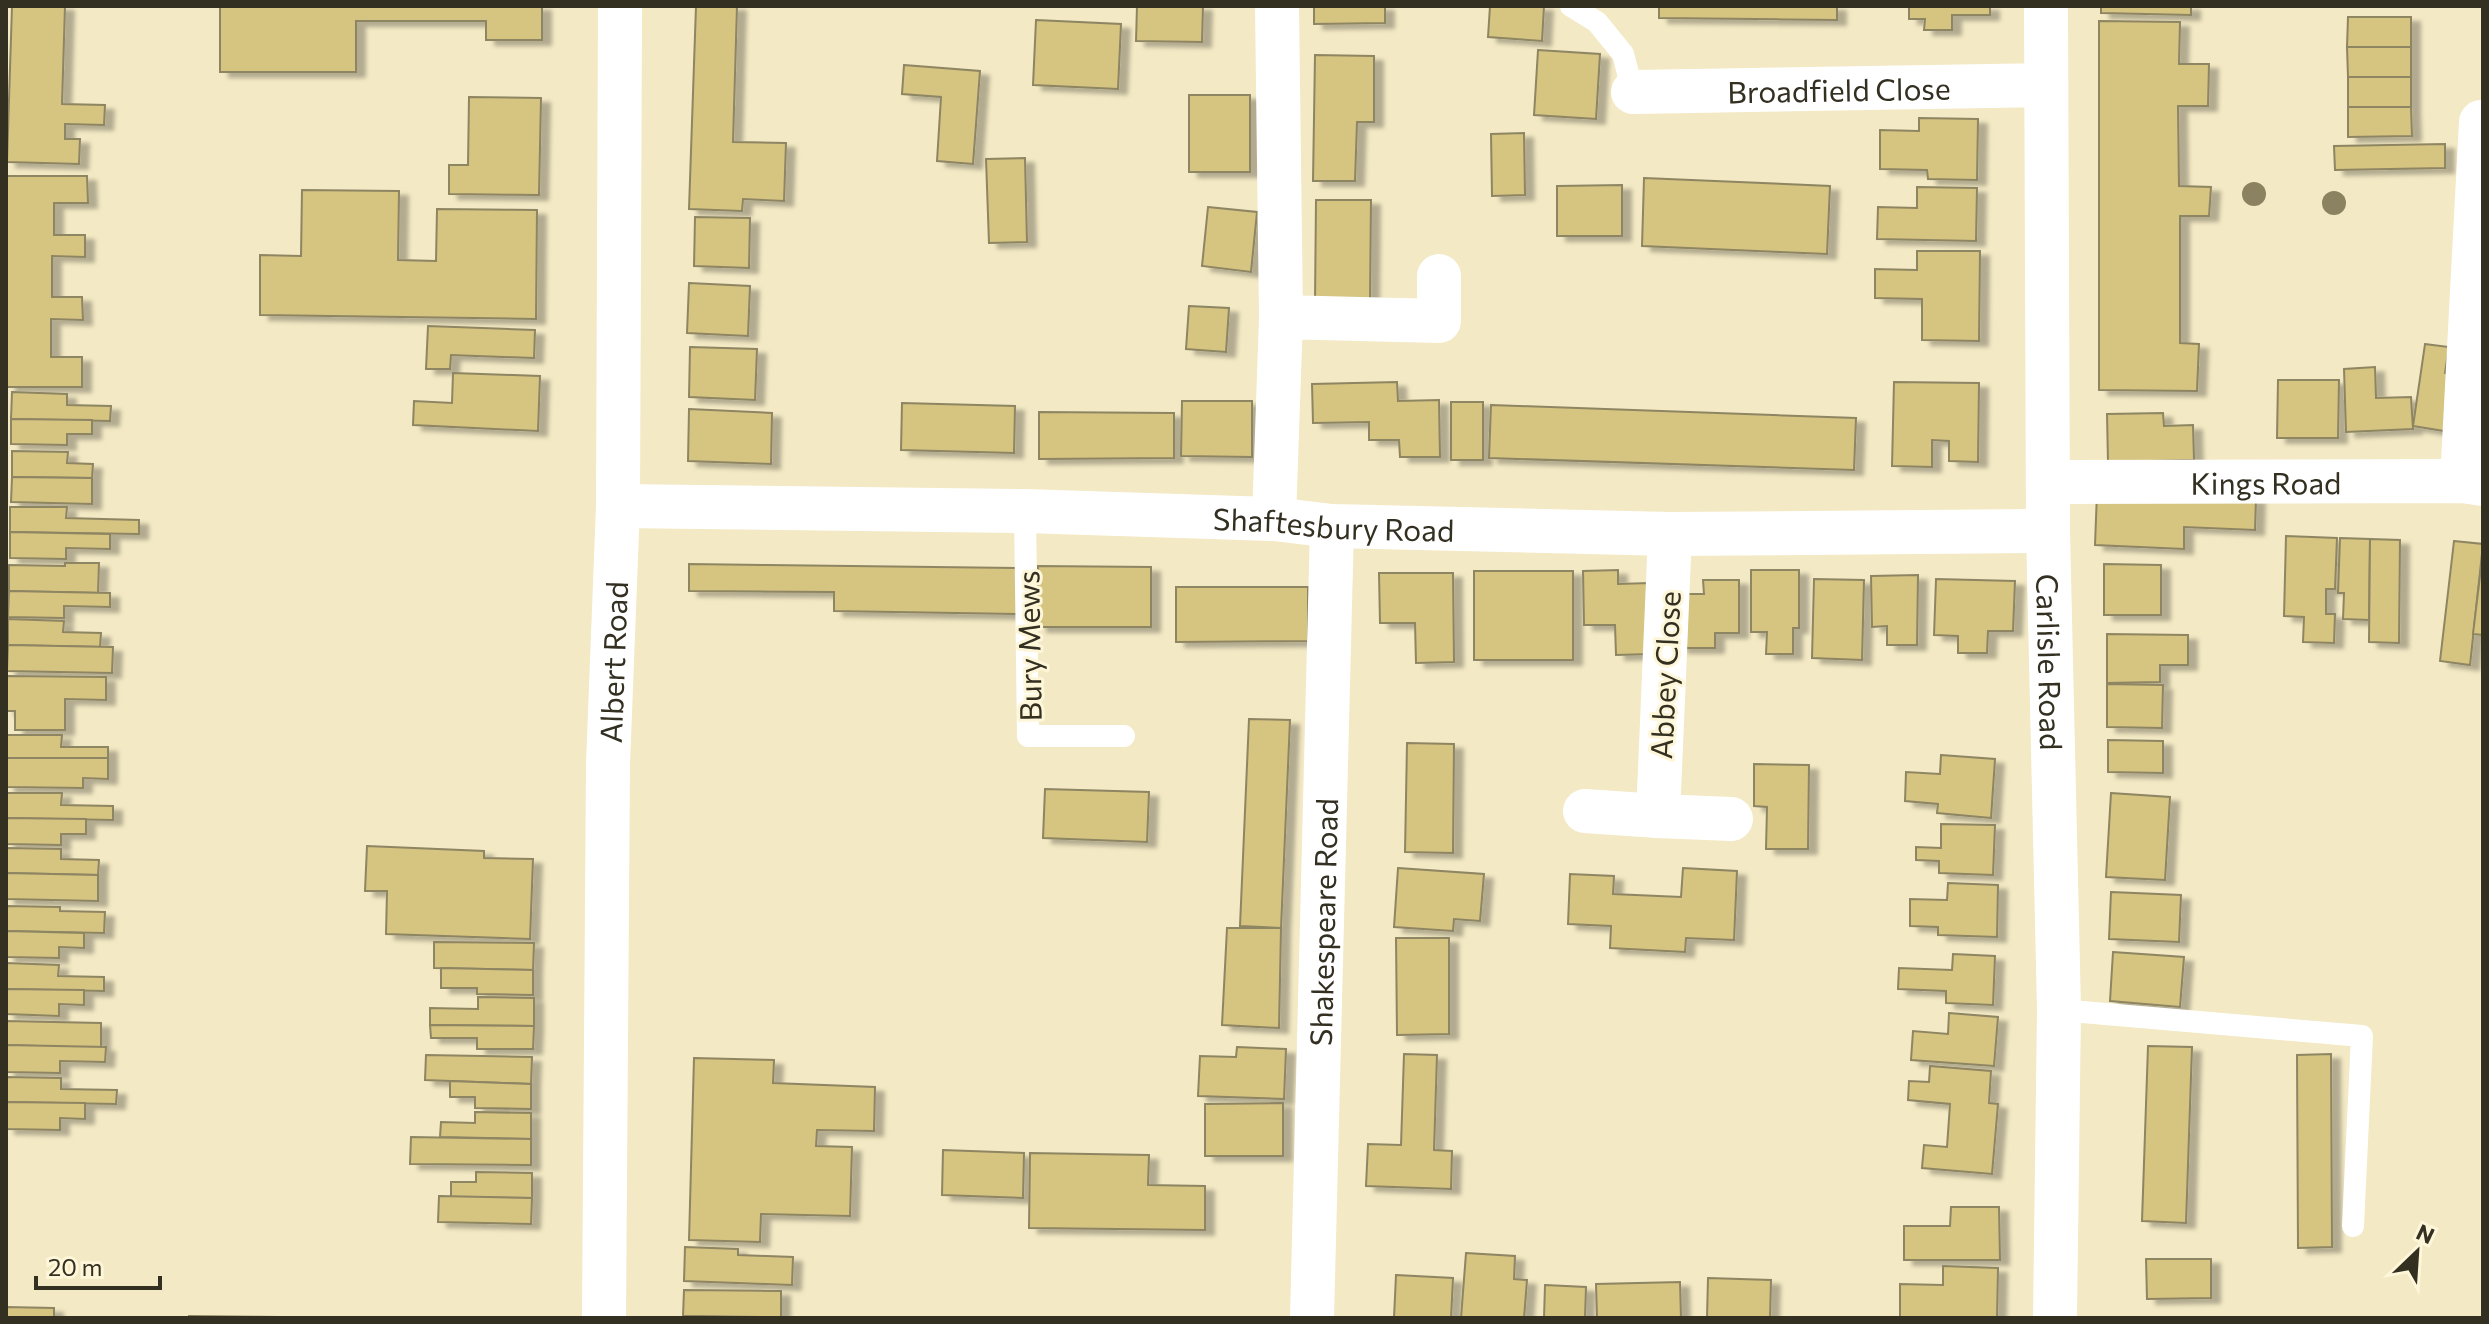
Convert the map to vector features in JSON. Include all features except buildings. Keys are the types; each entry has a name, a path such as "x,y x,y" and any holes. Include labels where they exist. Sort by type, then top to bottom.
{"street":[{"name":"Albert Road","path":"604,1318 608,764 618,506 620,6"},
{"path":"1274,519 1281,317 1277,6"},
{"name":"Carlisle Road","path":"2046,6 2048,531 2059,1010 2055,1318"},
{"name":"Broadfield Close","path":"1633,92 2045,85"},
{"path":"2473,482 2481,122"},
{"path":"1281,317 1439,321 1439,276"},
{"name":"Kings Road","path":"2048,482 2473,482"},
{"name":"Shaftesbury Road","path":"618,506 1025,511 1274,519 1332,526 1670,534 2048,531"},
{"name":"Shakespeare Road","path":"1312,1318 1332,526"},
{"name":"Abbey Close","path":"1658,816 1670,534"},
{"path":"1585,811 1731,819"}],"lane":[{"path":"1571,6 1597,22 1623,54 1633,92"},
{"name":"Bury Mews","path":"1025,511 1028,736 1124,736"},
{"path":"2059,1010 2362,1036 2353,1226"}]}
